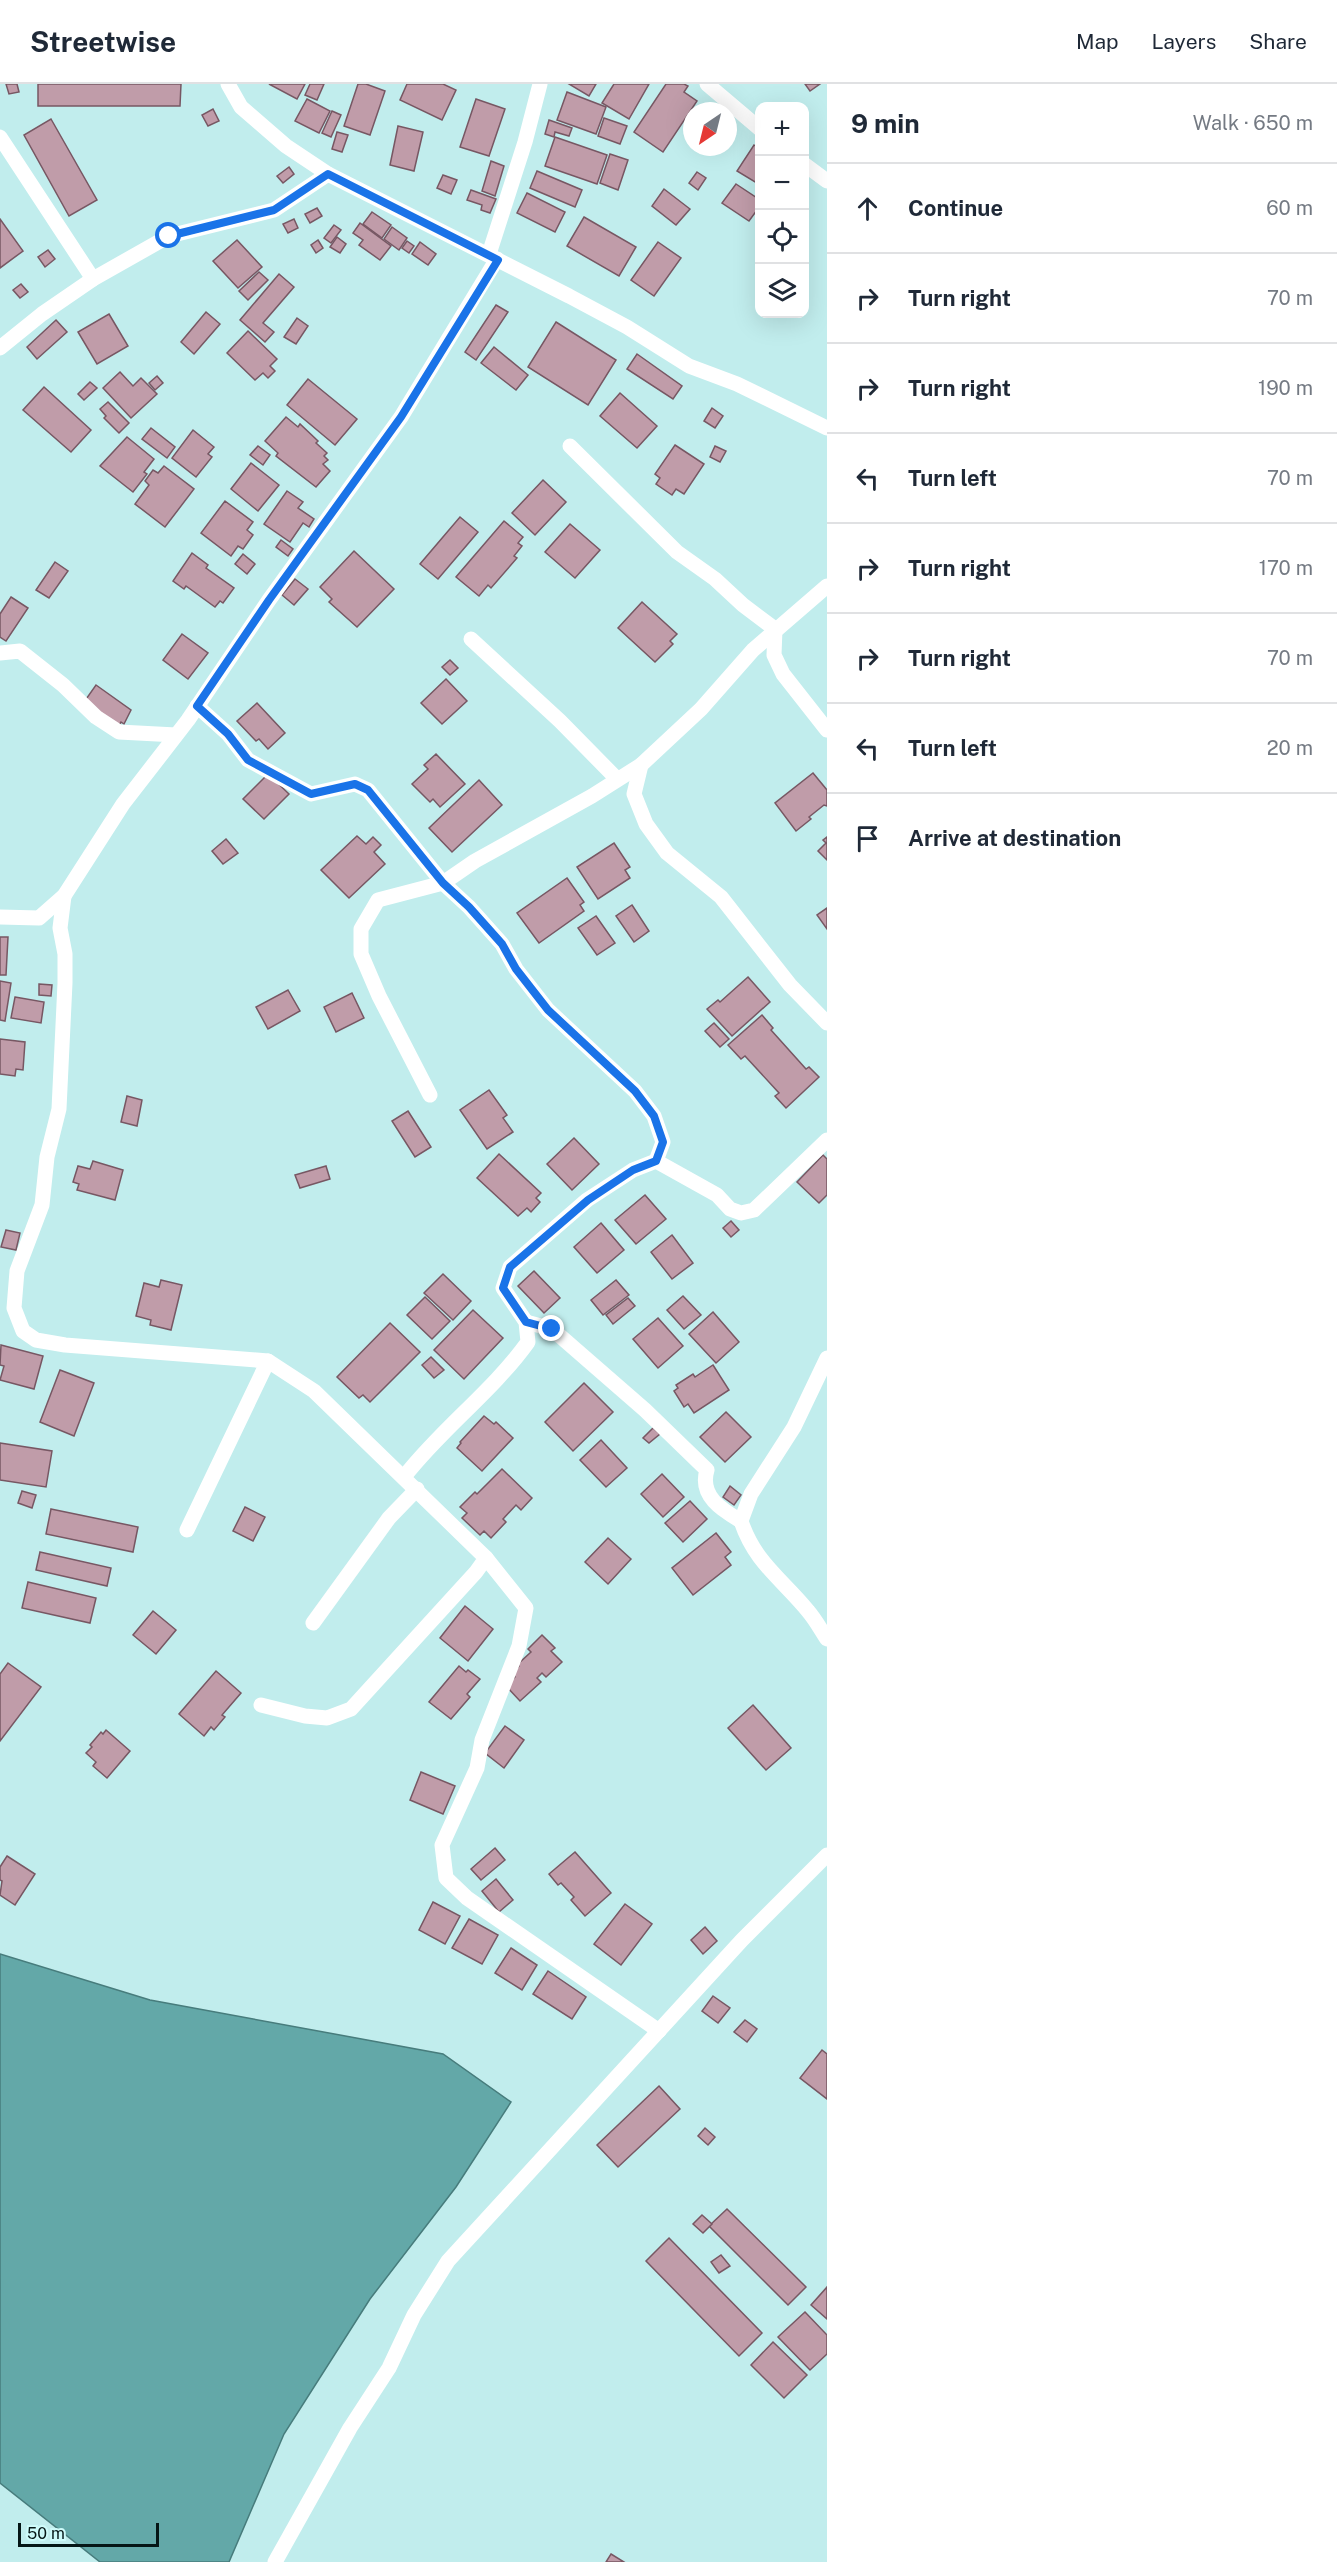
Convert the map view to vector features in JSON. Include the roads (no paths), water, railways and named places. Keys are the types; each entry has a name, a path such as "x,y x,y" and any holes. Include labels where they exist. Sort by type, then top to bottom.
{"street":[{"path":"228,84 241,107 286,147 328,174 627,327 689,366 737,384 827,428"},
{"path":"0,916 39,918 64,896 123,804 197,706 269,600 401,417 493,257 540,84"},
{"path":"707,84 755,126"},
{"path":"0,137 93,279"},
{"path":"809,168 827,181"},
{"path":"0,348 42,314 93,279 169,236 274,210 328,174"},
{"path":"570,447 677,552 715,579 743,605 775,629"},
{"path":"429,1095 379,996 361,954 361,929 378,900 443,883 475,861 592,796 641,765 701,709 753,650 827,586"},
{"path":"775,629 774,655 783,674 827,730"},
{"path":"471,639 560,721 617,779"},
{"path":"0,653 20,651 63,685 96,717 118,732 176,735"},
{"path":"197,706 228,734 248,760 311,794 355,784 368,790 443,883 469,907 502,944 516,969 548,1010 635,1091 654,1116 663,1142 656,1161 633,1170 588,1200 510,1267 503,1288 526,1322 528,1342 514,1362 426,1449 404,1477"},
{"path":"641,765 634,794 646,824 667,853 721,897 790,985 827,1023"},
{"path":"64,896 60,928 65,954 65,983 59,1109 47,1157 42,1205 17,1271 14,1308 18,1324 36,1340 65,1345 268,1361 314,1391 486,1558 526,1608 519,1646 482,1740 477,1768 442,1845 446,1878 467,1898 659,2031"},
{"path":"656,1161 717,1195 730,1209 741,1213 754,1210 827,1140"},
{"path":"526,1322 552,1329 645,1410 707,1470 705,1476 707,1491 714,1502 719,1509 741,1521 752,1548 779,1582 808,1611 827,1639"},
{"path":"741,1521 751,1494 794,1427 827,1358"},
{"path":"187,1530 268,1361"},
{"path":"313,1623 389,1518 417,1489"},
{"path":"261,1705 305,1716 327,1718 351,1709 476,1572 486,1558"},
{"path":"275,2562 350,2428 389,2368 414,2315 448,2261 742,1940 827,1855"}],"water":[{"path":"0,1954 150,2000 443,2054 511,2102 456,2187 370,2299 284,2434 229,2562 100,2562 0,2483"}]}
